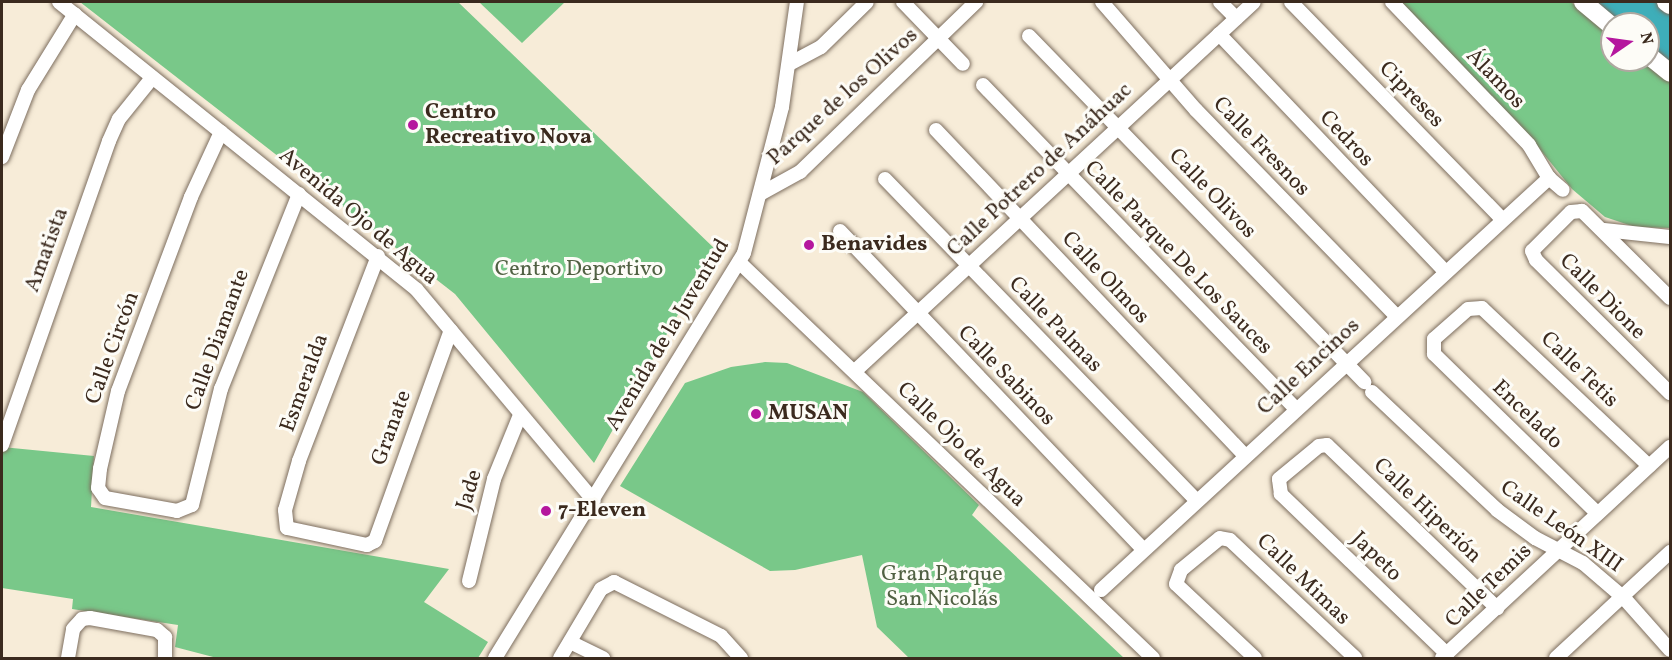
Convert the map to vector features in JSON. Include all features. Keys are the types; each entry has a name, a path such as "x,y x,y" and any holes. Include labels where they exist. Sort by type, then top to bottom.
{"main road":[{"path":"1583,2 1600,16"},
{"path":"1666,2 1671,5"}],"street":[{"name":"Avenida Ojo de Agua","path":"59,2 378,256 417,290 594,501"},
{"name":"Avenida de la Juventud","path":"496,658 739,262 760,194 791,63 796,2"},
{"path":"791,63 820,47 867,2"},
{"path":"903,2 963,64"},
{"name":"Parque de los Olivos","path":"760,194 800,171 976,2"},
{"name":"Calle Fresnos","path":"1102,2 1169,80 1396,316"},
{"path":"1220,2 1236,18"},
{"name":"Calle Potrero de Anáhuac","path":"855,370 1254,2"},
{"name":"Cipreses","path":"1291,2 1501,218"},
{"name":"Álamos","path":"1392,2 1528,145 1548,178 1563,190"},
{"path":"2,157 28,90 75,14"},
{"name":"Cedros","path":"1219,34 1444,270"},
{"name":"Calle Olivos","path":"1029,36 1368,387"},
{"name":"Amatista","path":"2,445 109,141 119,119 152,78"},
{"name":"Calle Parque De Los Sauces","path":"983,85 1066,174 1295,408"},
{"name":"Calle Olmos","path":"936,129 1244,456"},
{"name":"Calle Circón","path":"192,505 177,511 114,501 101,494 98,488 108,424 121,382 191,197 221,132"},
{"name":"Calle Encinos","path":"1101,590 1444,270 1548,178"},
{"name":"Calle Palmas","path":"885,179 1196,500"},
{"name":"Calle Diamante","path":"192,505 221,389 299,194"},
{"name":"Calle Dione","path":"1604,230 1578,210 1552,230 1532,254 1671,393"},
{"path":"1604,230 1671,237"},
{"path":"1604,230 1671,298"},
{"name":"Calle Sabinos","path":"840,231 1143,549"},
{"name":"Esmeralda","path":"375,541 367,545 287,528 285,510 299,461 378,256"},
{"name":"Calle Ojo de Agua","path":"739,262 855,370 1153,658"},
{"name":"Calle Tetis","path":"1431,346 1468,309 1477,307 1649,466"},
{"name":"Granate","path":"375,541 451,330"},
{"name":"Encelado","path":"1431,346 1434,354 1598,513"},
{"name":"Calle León XIII","path":"1368,387 1497,510 1535,538 1583,563 1624,598 1671,650"},
{"name":"Jade","path":"469,581 494,479 520,415"},
{"name":"Calle Hiperión","path":"1278,488 1280,479 1319,446 1327,445 1497,608"},
{"name":"Calle Temis","path":"1444,656 1671,447"},
{"name":"Japeto","path":"1278,488 1444,656"},
{"name":"Calle Mimas","path":"1255,658 1179,588 1176,579 1220,538 1230,540 1354,658"},
{"path":"1556,658 1624,598 1671,552"},
{"path":"560,658 609,582 618,583 721,636 741,658"},
{"path":"68,658 73,629 82,619 157,630 165,637 165,658"},
{"path":"570,642 603,658"}],"green space":[{"name":"Centro Recreativo Nova","path":"80,2 458,2 715,249 594,463 455,294"},
{"path":"479,2 565,2 522,43"},
{"path":"1401,2 1571,2 1600,25 1600,72 1658,72 1670,82 1670,228 1635,227 1605,217 1572,189 1526,132"},
{"name":"Gran Parque San Nicolás","path":"765,362 787,363 863,392 979,505 972,515 1124,658 909,658 877,627 862,555 795,570 770,571 620,486 685,383 731,367"},
{"path":"2,447 94,456 91,507 449,569 424,602 488,642 478,658 217,658 175,647 178,625 72,609 73,599 2,588"}],"water":[{"path":"1583,2 1666,2 1670,5 1670,73 1660,65 1660,12 1600,12 1600,15"}],"place":[{"name":"Centro Recreativo Nova","path":"413,125"},
{"name":"Benavides","path":"809,245"},
{"name":"MUSAN","path":"756,414"},
{"name":"7-Eleven","path":"546,511"}],"park label":[{"name":"Centro Deportivo","path":"579,270"}]}
